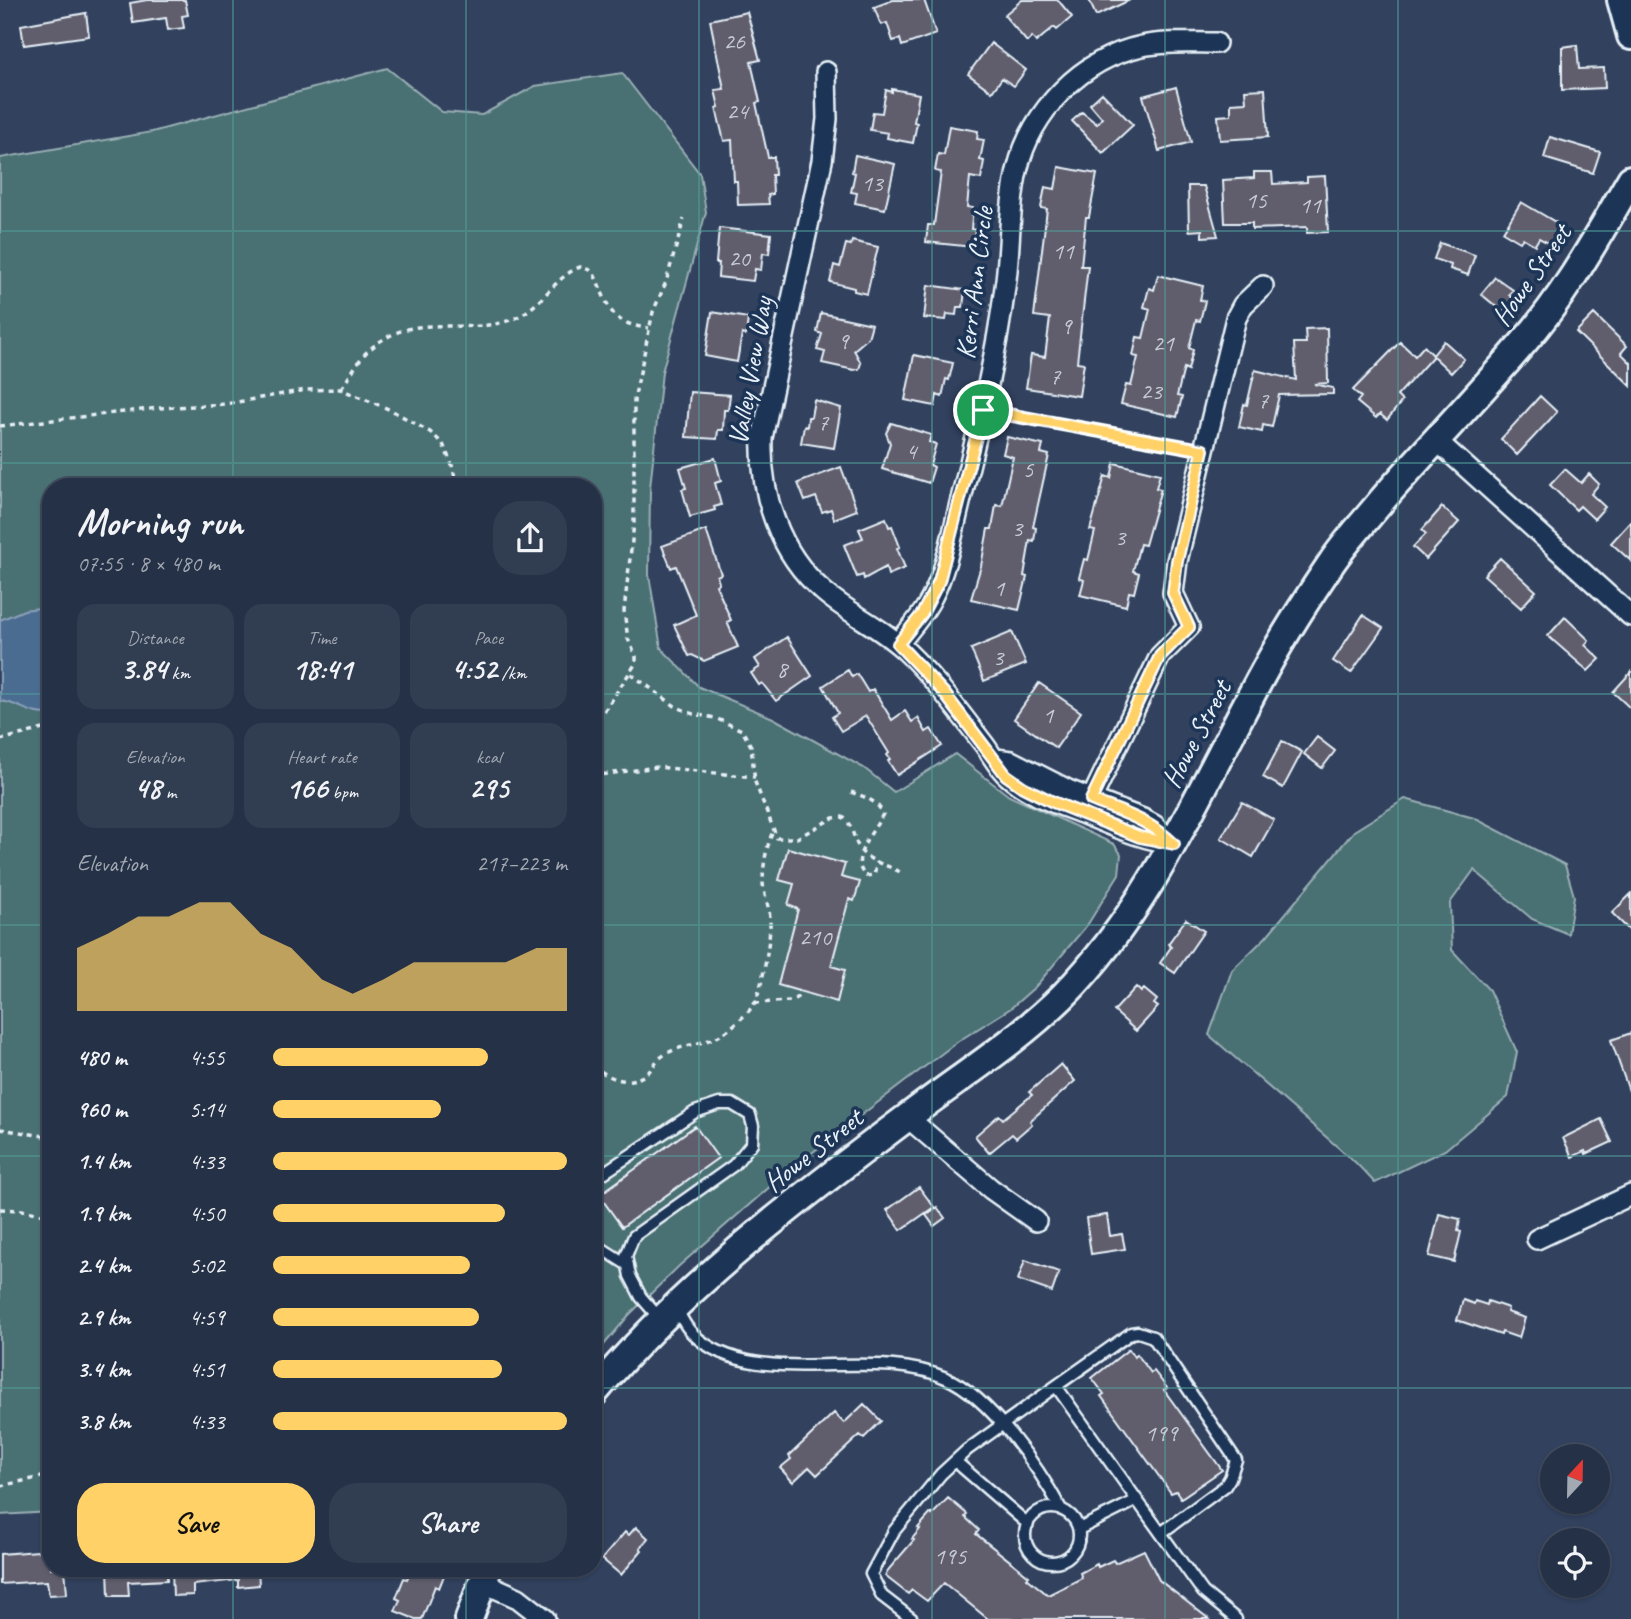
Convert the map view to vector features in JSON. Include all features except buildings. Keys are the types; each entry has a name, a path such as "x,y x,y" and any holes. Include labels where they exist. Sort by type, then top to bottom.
{"main road":[{"path":"1621,0 1631,36"},
{"name":"Howe Street","path":"602,1383 668,1314 756,1234 907,1117 1012,1042 1079,979 1120,929 1174,844 1267,666 1301,608 1335,558 1549,311 1591,249 1631,179"},
{"path":"469,1619 484,1577"}],"street":[{"name":"Kerri Ann Circle","path":"898,644 922,614 939,581 983,410 995,358 1006,284 1017,171 1026,144 1057,95 1073,80 1116,54 1144,46 1216,43"},
{"name":"Valley View Way","path":"826,72 827,119 822,161 764,423 763,477 778,529 802,568 823,591 898,644 944,693 1006,775 1023,787 1096,807 1140,837 1174,844"},
{"path":"1096,807 1160,656 1189,627 1173,593 1177,561 1236,318 1262,286"},
{"path":"1437,440 1631,616"},
{"path":"907,1117 991,1189 1036,1221"},
{"path":"1537,1239 1631,1195"},
{"path":"488,1577 545,1619"}],"lane":[{"path":"983,410 1203,450"},
{"path":"602,1174 695,1112 719,1104 732,1104 750,1115 753,1126 752,1143 734,1165 634,1236 626,1256 630,1276 641,1297 668,1314 706,1345 727,1356 757,1363 875,1363 926,1370 949,1379 979,1399 1043,1477 1060,1509 1072,1517 1079,1529 1077,1546 1066,1558 1050,1562 1041,1560 1029,1548 1025,1532 1032,1517 1045,1509 1060,1509"},
{"path":"602,1249 628,1265"},
{"path":"912,1619 882,1596 871,1574 894,1531 956,1461 1056,1386 1131,1333 1138,1332 1153,1338 1236,1460 1225,1486 1161,1533"},
{"path":"1056,1386 1203,1592 1236,1619"},
{"path":"956,1461 1028,1524"},
{"path":"1079,1529 1137,1500"}],"path":[{"path":"602,715 636,663 626,629 624,600 634,523 634,400 649,328 684,219"},
{"path":"340,389 364,355 392,335 422,325 481,327 514,318 534,306 580,267 594,274 614,315 626,325 649,328"},
{"path":"0,426 159,408 226,404 306,390 340,389 391,410 430,432 443,444 455,478"},
{"path":"631,674 675,706 693,714 715,718 742,730 751,746 755,777 777,838 797,838 833,818 843,817 852,829 862,852 869,859 900,872"},
{"path":"0,740 42,729"},
{"path":"602,775 657,767 755,777"},
{"path":"851,792 871,800 883,814 862,852 859,866 866,876 874,875 877,862"},
{"path":"602,1071 612,1078 624,1081 646,1075 663,1055 702,1044 722,1035 755,1003 765,963 770,920 763,884 765,850 773,831"},
{"path":"755,1003 791,1001 799,996"},
{"path":"0,1129 42,1136"},
{"path":"0,1209 42,1214"},
{"path":"0,1486 42,1477"}],"green space":[{"path":"387,68 442,112 482,115 535,86 622,73 700,174 706,212 662,372 650,488 649,575 661,648 699,687 773,718 864,768 894,792 955,754 1009,796 1114,844 1121,854 1119,874 1088,924 1036,986 1011,1008 957,1042 788,1171 679,1266 629,1315 602,1347 602,478 42,478 42,1513 0,1515 0,158 152,132"},
{"path":"1405,799 1474,818 1565,865 1574,896 1568,934 1532,919 1474,870 1450,903 1452,950 1489,990 1517,1052 1508,1097 1445,1150 1375,1183 1356,1163 1209,1035 1232,970 1266,937 1354,831"}],"water":[{"path":"42,608 42,714 0,701 0,620 24,610"}],"route":[{"path":"983,410 1203,450 1177,561 1173,593 1189,627 1160,656 1091,800 1154,825 1174,844 1140,837 1053,802 1006,775 944,693 898,644 930,602 939,581 983,410"}]}
